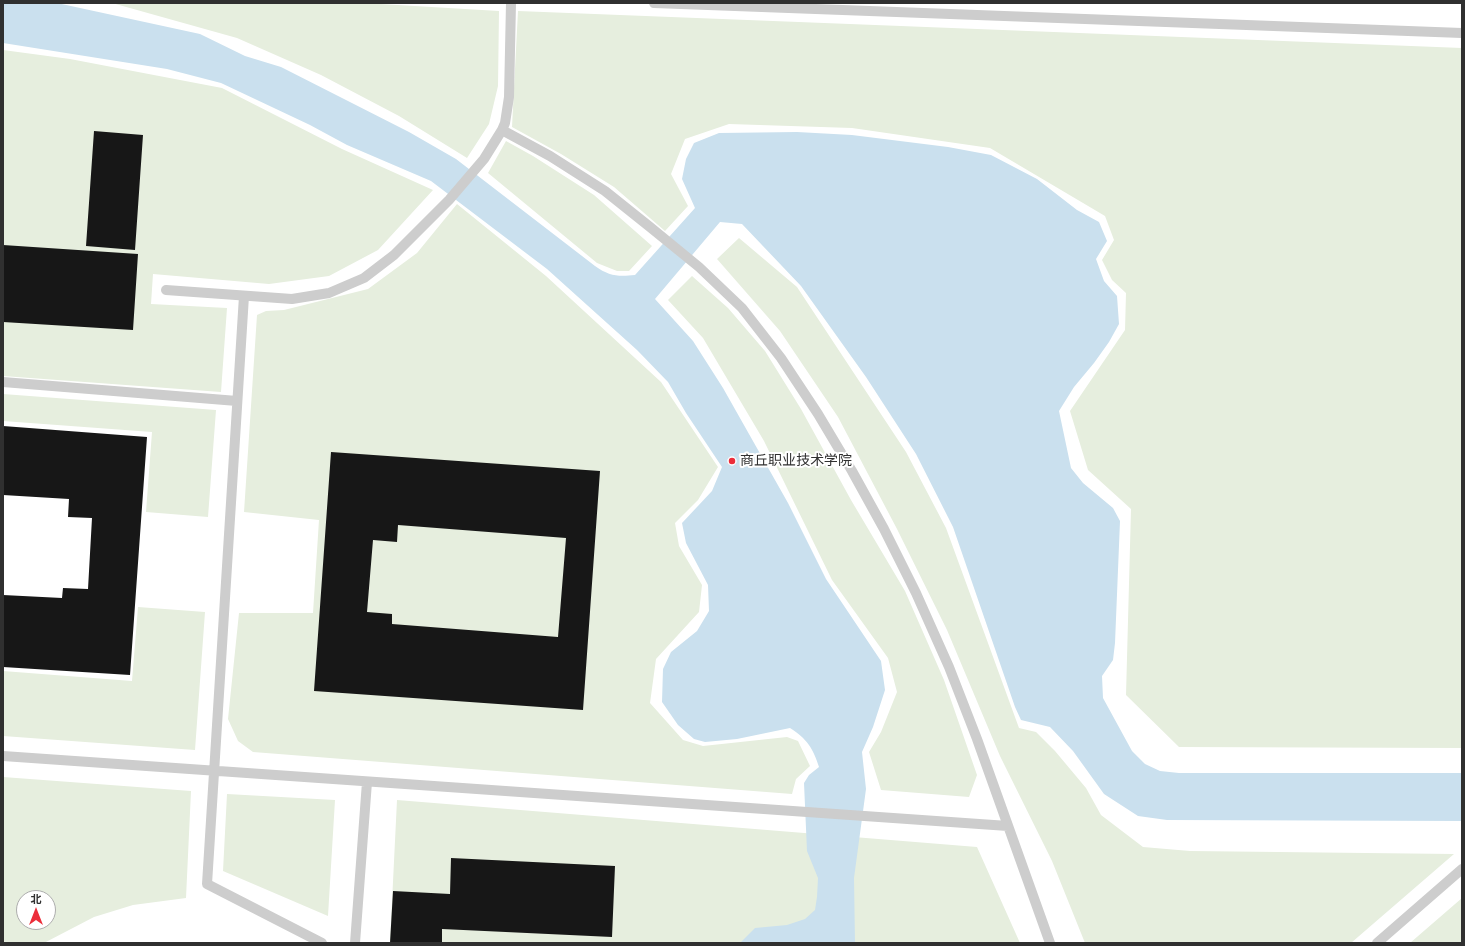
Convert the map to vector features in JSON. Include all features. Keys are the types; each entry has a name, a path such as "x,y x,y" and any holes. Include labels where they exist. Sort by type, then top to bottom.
{"lane":[{"path":"166,290 292,299 329,292 364,278 394,255 449,200 484,160 502,130 505,123 509,97 511,3"},
{"path":"654,3 763,5 1462,33"},
{"path":"502,130 550,156 605,191 650,227 699,267 742,308 782,358 818,414 855,477 916,593 949,667 977,739 1050,943"},
{"path":"244,296 207,884 322,943"},
{"path":"3,382 237,401"},
{"path":"3,756 1008,826"},
{"path":"356,943 367,782"},
{"path":"1377,943 1462,869"}],"green space":[{"path":"112,3 364,3 499,11 498,86 489,124 467,158 399,116 321,75 237,38"},
{"path":"518,11 1462,48 1462,748 1179,747 1126,695 1131,509 1088,470 1070,411 1125,330 1126,293 1112,280 1102,260 1114,240 1105,216 990,148 852,128 729,124 685,139 671,174 688,206 665,231 614,187 561,154 512,127"},
{"path":"3,50 70,59 222,88 342,149 433,190 378,250 329,276 269,284 153,274 151,304 227,308 221,392 3,376"},
{"path":"506,141 533,156 594,195 652,246 629,271 617,271 597,263 488,173"},
{"path":"457,204 546,276 661,382 718,467 698,500 675,523 679,546 702,585 699,612 656,659 650,703 683,740 703,746 787,737 798,741 810,766 796,779 792,794 253,752 238,741 228,719 239,613 313,613 319,520 244,512 257,315 266,311 284,310 368,289 417,253"},
{"path":"739,238 797,287 906,452 946,528 1019,728 1036,732 1055,751 1086,788 1101,815 1143,847 1190,851 1454,854 1351,943 1085,943 1052,861 1000,756 947,630 897,529 838,417 780,331 717,259"},
{"path":"692,276 728,308 765,351 801,409 851,500 905,591 944,680 977,775 969,797 881,790 869,752 881,732 897,692 888,658 832,580 764,441 703,338 668,300"},
{"path":"3,394 216,410 208,517 146,512 152,432 3,421"},
{"path":"138,607 205,612 195,750 3,736 3,671 132,681"},
{"path":"3,777 191,791 186,898 133,905 94,917 44,943 3,943"},
{"path":"227,794 335,800 328,916 223,871"},
{"path":"397,800 977,847 1020,943 390,943"},
{"path":"1462,898 1462,943 1410,943"}],"water":[{"path":"3,3 57,3 200,34 245,56 281,67 409,132 456,159 595,266 614,275 635,275 695,208 682,179 686,159 694,143 719,133 797,132 852,135 948,147 991,155 1037,179 1077,210 1099,222 1107,241 1096,259 1104,281 1117,296 1119,324 1109,342 1074,387 1059,411 1071,468 1083,483 1113,508 1120,521 1115,643 1113,660 1102,676 1103,698 1132,751 1145,764 1160,771 1179,773 1462,773 1462,821 1167,820 1138,816 1104,794 1073,751 1050,727 1021,720 1015,707 953,527 916,454 866,377 801,286 742,224 720,222 655,299 693,341 723,388 788,503 826,579 881,661 885,690 873,727 862,752 866,789 854,878 855,943 740,943 755,928 787,925 805,919 815,910 818,878 807,851 804,783 809,775 819,767 809,744 790,728 737,739 705,742 694,739 678,725 662,702 663,669 671,652 697,631 709,611 708,585 686,543 682,523 712,491 722,467 686,413 668,382 637,350 547,269 431,181 347,145 310,125 221,83 167,69 3,43"}],"building":[{"path":"94,131 143,135 135,250 86,246"},
{"path":"3,245 138,254 133,330 3,322"},
{"path":"3,426 147,437 130,675 3,667 3,595 62,598 63,588 88,589 92,518 68,517 69,499 3,495"},
{"path":"331,452 600,471 583,710 314,691","holes":["398,525 566,538 558,637 392,624 392,614 367,612 373,540 397,542"]},
{"path":"451,858 615,866 612,937 442,929 442,943 390,943 393,891 450,894"}],"place":[{"name":"商丘职业技术学院","path":"732,461"}]}
